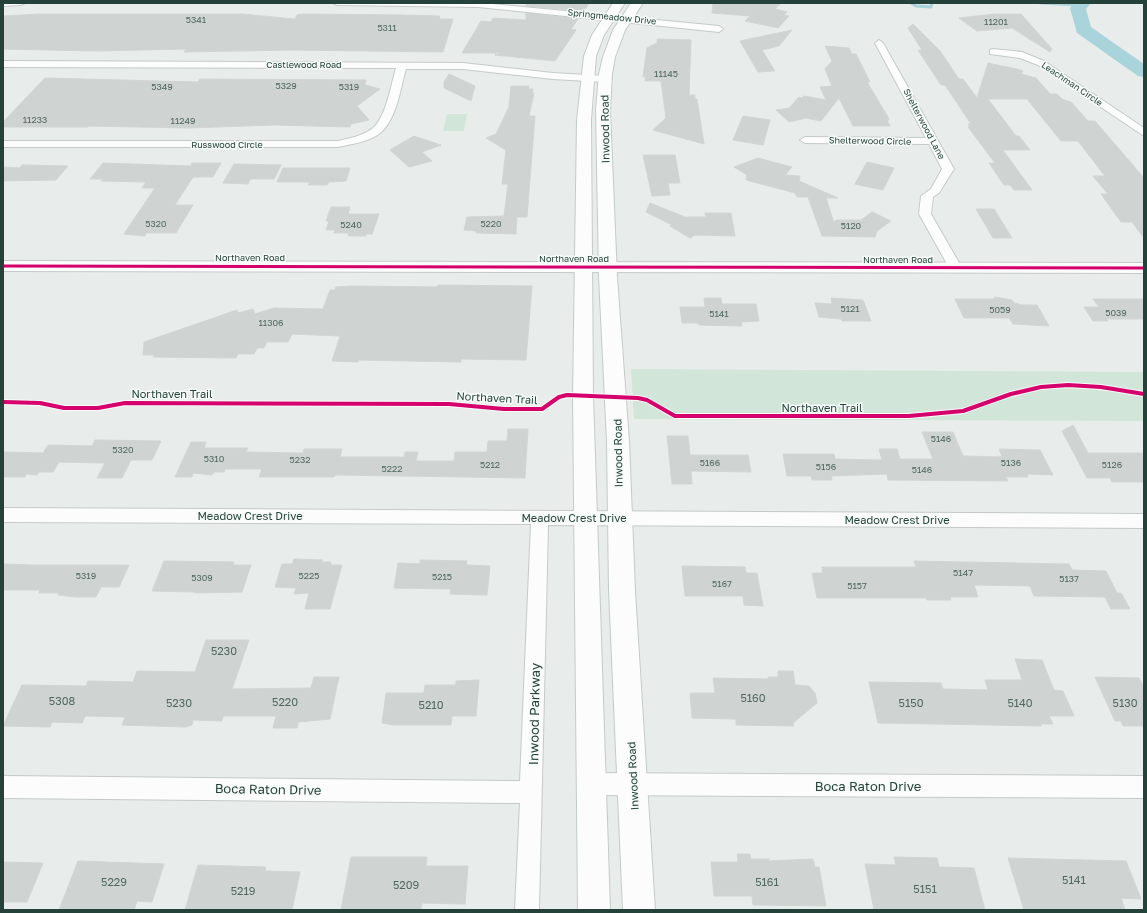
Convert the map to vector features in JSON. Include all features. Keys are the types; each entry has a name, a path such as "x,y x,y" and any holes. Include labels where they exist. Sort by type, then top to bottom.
{"main road":[{"name":"Inwood Road","path":"594,910 587,518 583,396 584,120 590,56 598,35 619,3"},
{"name":"Inwood Road","path":"637,3 614,40 605,78 603,105 609,252 608,267 618,441 619,518 639,910"}],"street":[{"path":"3,4 21,3"},
{"name":"Springmeadow Drive","path":"337,3 478,5 719,28"},
{"name":"Shelterwood Lane","path":"879,43 948,169 935,190 927,196 925,214 956,268"},
{"name":"Leachman Circle","path":"993,52 1022,54 1041,63 1144,133"},
{"name":"Castlewood Road","path":"3,64 463,66 553,76 605,78"},
{"name":"Russwood Circle","path":"3,144 338,144 360,139 377,131 384,122 402,65"},
{"name":"Shelterwood Circle","path":"805,140 934,142"},
{"name":"Northaven Road","path":"3,266 1144,268"},
{"name":"Meadow Crest Drive","path":"3,515 1144,521"},
{"name":"Inwood Parkway","path":"527,910 540,518"},
{"name":"Boca Raton Drive","path":"592,784 1144,787"},
{"name":"Boca Raton Drive","path":"3,787 532,792"}],"green space":[{"path":"447,114 467,114 464,131 443,131"},
{"path":"631,369 1144,372 1144,421 634,419"}],"building":[{"path":"526,3 589,3 584,11 526,6"},
{"path":"713,3 781,3 775,9 787,12 784,15 789,16 778,28 745,21 750,16 712,13"},
{"path":"526,13 578,19 571,29 576,30 555,61 495,55 502,53 462,53 481,21 491,22 493,18 526,20"},
{"path":"41,14 242,14 295,19 297,15 303,14 401,15 440,16 439,19 453,19 443,52 293,50 184,52 186,49 95,51 3,49 3,16"},
{"path":"995,14 1021,14 1052,49 1050,52 1012,28 977,31 959,18"},
{"path":"913,24 940,51 959,79 963,79 977,98 988,63 1017,69 1023,71 1021,74 1036,78 1050,94 1057,94 1062,99 1071,102 1088,121 1095,121 1144,178 1144,238 1132,222 1121,222 1101,194 1108,194 1093,176 1105,176 1078,141 1061,141 1027,99 988,99 1016,136 1019,136 1030,150 1003,150 1032,190 1014,190 1010,185 1004,185 989,163 995,163 968,127 970,127 968,124 971,124 945,85 941,85 918,50 922,50 908,28"},
{"path":"792,30 779,46 762,50 775,71 758,72 740,41"},
{"path":"657,39 691,40 689,95 695,95 695,99 697,99 704,144 653,130 666,118 661,81 645,81 646,77 643,77 647,48 657,43"},
{"path":"825,46 849,48 852,54 856,54 870,82 867,82 888,117 889,120 887,120 890,126 853,126 839,98 821,121 806,118 789,122 776,110 789,108 799,97 802,98 804,96 826,100 820,87 832,86 825,69 832,61"},
{"path":"449,74 475,86 471,101 444,88 444,82"},
{"path":"45,78 198,82 200,79 366,80 365,85 380,89 357,106 369,120 351,124 350,127 275,125 188,128 89,126 3,127 3,122"},
{"path":"511,86 529,86 528,89 533,89 532,93 534,93 529,116 535,116 527,217 517,217 516,234 476,233 476,231 464,230 467,217 504,216 508,184 502,184 506,150 486,138 496,134 509,107"},
{"path":"743,116 770,120 763,145 733,140"},
{"path":"414,136 441,145 422,152 432,161 409,167 390,150"},
{"path":"643,155 675,155 680,183 668,183 670,195 652,196"},
{"path":"758,158 792,167 785,175 800,176 799,181 838,198 826,198 834,223 836,220 861,220 872,212 891,221 877,231 875,237 822,236 808,197 797,197 795,193 746,180 747,175 734,167"},
{"path":"867,162 894,168 883,190 855,184"},
{"path":"103,163 191,166 192,163 221,163 213,177 193,177 175,205 193,205 176,233 146,233 145,236 124,234 155,188 142,188 146,182 101,181 103,179 90,179"},
{"path":"234,164 281,165 274,179 250,179 248,184 223,183"},
{"path":"22,165 68,166 56,180 3,181 3,167 20,168"},
{"path":"283,168 350,168 346,181 329,182 327,185 308,185 310,182 277,182"},
{"path":"650,203 685,217 706,217 705,213 731,213 735,236 695,235 690,238 670,226 672,225 646,212"},
{"path":"331,207 350,207 348,214 379,214 372,234 366,234 366,236 348,236 349,233 334,233 335,230 326,230 329,221 326,221"},
{"path":"976,209 994,209 1012,238 993,238"},
{"path":"438,285 532,286 526,360 461,359 461,362 359,360 358,362 332,361 340,336 292,334 288,342 267,342 264,348 257,348 254,354 238,354 236,358 153,357 155,355 143,355 144,342 237,310 238,313 253,309 255,314 274,308 323,309 330,290 335,290 336,287 437,287"},
{"path":"995,297 1012,300 1014,303 1022,305 1037,305 1049,326 1013,324 1009,318 964,318 955,299 993,299"},
{"path":"704,298 721,298 722,304 756,304 759,321 741,322 742,326 682,323 680,307 705,307"},
{"path":"831,298 863,300 871,321 842,321 841,319 819,317 815,303 832,304"},
{"path":"1093,299 1144,299 1144,319 1107,319 1108,321 1093,321 1084,307 1099,307"},
{"path":"1073,425 1088,453 1144,453 1144,482 1112,482 1110,478 1087,478 1062,431"},
{"path":"508,429 528,429 525,478 335,475 334,477 259,477 262,469 225,469 224,472 214,472 212,475 193,473 192,477 175,477 191,442 206,442 204,448 248,448 246,452 303,453 304,449 342,449 340,457 404,457 405,452 418,452 416,461 454,461 455,452 487,452 488,441 507,441"},
{"path":"922,432 953,432 963,456 1002,457 999,449 1040,450 1053,475 1027,474 1028,477 1006,477 1008,481 888,480 887,474 831,476 832,480 812,480 811,476 787,476 783,454 834,454 835,459 882,460 879,449 897,449 900,459 933,459"},
{"path":"667,436 688,436 690,455 748,455 751,472 691,471 692,484 672,484"},
{"path":"95,440 161,441 152,460 131,460 122,478 97,478 105,463 59,462 53,472 39,472 37,475 26,474 25,477 3,477 3,452 43,453 48,445 92,446"},
{"path":"294,559 323,560 322,562 331,562 331,565 342,565 330,609 305,609 309,593 294,594 296,588 275,587 282,564 292,564"},
{"path":"420,560 467,561 466,565 490,566 487,595 450,594 451,589 394,588 398,563 420,564"},
{"path":"164,561 234,562 233,565 251,565 242,592 195,593 196,592 152,591"},
{"path":"914,561 1069,564 1072,570 1106,571 1117,593 1121,593 1130,609 1111,609 1105,597 1034,596 1030,586 974,585 978,597 950,597 951,600 927,600 926,598 817,598 812,573 823,573 822,567 916,567"},
{"path":"3,564 129,565 119,587 101,587 96,597 76,597 58,595 59,593 39,593 40,590 3,590"},
{"path":"682,566 745,567 746,573 757,573 763,606 744,605 743,596 685,596"},
{"path":"206,640 249,640 232,689 311,688 314,677 339,677 330,719 298,722 297,728 273,728 276,716 223,716 222,721 193,720 192,725 186,727 122,725 125,717 85,716 82,723 52,722 50,727 3,726 22,685 86,686 88,681 133,682 137,671 195,672"},
{"path":"1015,659 1042,660 1054,690 1063,691 1074,716 1049,716 1053,724 1041,724 1041,726 878,723 869,682 941,683 943,689 988,690 985,680 1022,680"},
{"path":"778,671 793,671 795,685 809,686 815,693 817,703 793,723 794,726 736,725 736,719 692,718 690,693 715,693 713,678 768,679 768,677 778,677"},
{"path":"1095,677 1139,678 1144,688 1144,726 1123,726 1121,721 1115,721"},
{"path":"479,680 476,716 452,716 451,725 394,725 382,723 386,693 424,693 425,685 456,685 456,681"},
{"path":"737,854 750,854 751,859 769,859 769,861 813,859 815,867 819,867 826,906 753,905 752,896 714,896 711,862 738,862"},
{"path":"351,857 427,857 426,866 468,866 465,904 422,903 421,910 341,910"},
{"path":"894,857 937,858 939,867 974,868 985,910 874,910 865,864 896,865"},
{"path":"1008,858 1126,861 1141,899 1121,898 1125,910 1024,910"},
{"path":"78,861 164,864 152,902 137,901 134,910 59,910"},
{"path":"3,862 43,863 27,902 3,902"},
{"path":"198,865 266,867 265,871 300,872 292,910 185,910"}],"waterway":[{"path":"911,3 916,6 931,7 932,3"},
{"path":"1040,3 1081,5"},
{"path":"1083,3 1078,8 1083,29 1144,72"}],"cycle path":[{"path":"3,266 1144,268"},
{"name":"Northaven Trail","path":"3,402 40,403 64,408 98,408 125,403 449,404 504,409 542,409 559,397 578,395 638,398 647,400 670,415 675,416 909,416 963,411 1011,394 1041,387 1068,385 1101,387 1144,394"}]}
